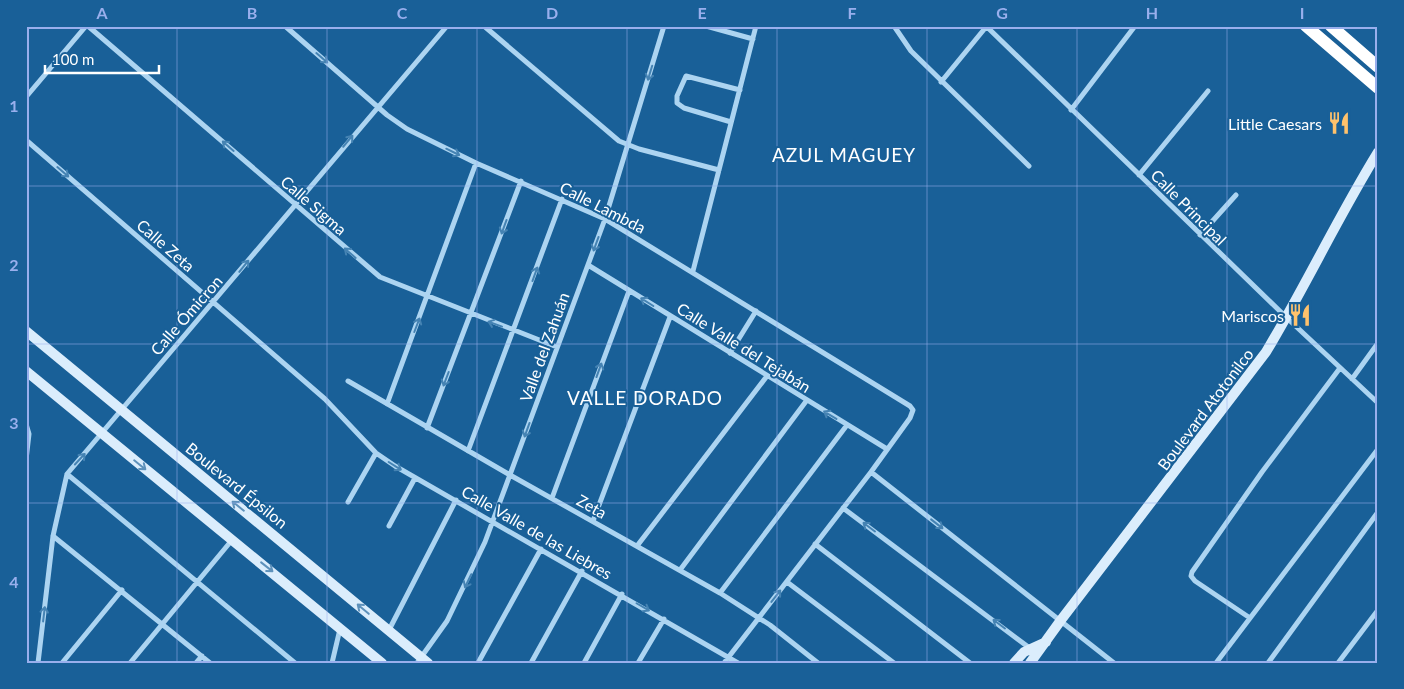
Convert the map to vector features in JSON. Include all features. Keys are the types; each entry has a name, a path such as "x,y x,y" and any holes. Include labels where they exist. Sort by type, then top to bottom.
{"highway":[{"path":"1306,26 1378,88"},
{"path":"1331,26 1378,67"}],"street":[{"path":"26,97 87,26"},
{"name":"Calle Sigma","path":"87,26 380,278 557,348"},
{"name":"Calle Lambda","path":"285,26 377,106 407,129 605,219 694,271 904,401 913,410 887,449"},
{"name":"Calle Ómicron","path":"67,474 214,303 377,106 447,26"},
{"path":"484,26 596,124 628,145 719,170"},
{"name":"Valle del Zahuán","path":"422,661 455,606 475,566 510,475 605,219 664,26"},
{"path":"706,26 753,39"},
{"path":"694,271 756,26"},
{"path":"894,26 911,51 1029,166"},
{"path":"942,82 986,26"},
{"name":"Calle Principal","path":"986,26 1286,318 1378,403"},
{"path":"1071,110 1135,26"},
{"path":"732,122 684,108 677,103 677,96 686,76 740,90"},
{"path":"1140,175 1208,91"},
{"name":"Calle Zeta","path":"26,140 335,408"},
{"name":"Boulevard Atotonilco","path":"1014,663 1032,655 1047,642 1061,620 1266,352 1334,227 1378,152"},
{"path":"387,404 428,298 476,162"},
{"path":"427,428 521,181"},
{"path":"1200,235 1236,195"},
{"path":"468,451 562,199"},
{"name":"Calle Valle del Tejabán","path":"588,265 887,449"},
{"path":"552,498 629,291"},
{"path":"730,354 756,311"},
{"path":"593,521 670,317"},
{"name":"Boulevard Épsilon","path":"26,331 389,630 422,661"},
{"path":"1352,379 1378,343"},
{"path":"1250,618 1195,581 1191,576 1198,561 1340,368"},
{"path":"26,371 382,663"},
{"path":"637,546 767,376"},
{"name":"Zeta","path":"348,380 427,428 720,593 759,618 818,663"},
{"path":"680,570 806,400"},
{"name":"Calle Valle de las Liebres","path":"335,408 376,453 415,478 622,594 730,656 738,663"},
{"path":"26,424 29,434 26,460"},
{"path":"720,593 847,425"},
{"path":"724,663 887,449"},
{"path":"1216,663 1378,449"},
{"path":"348,502 376,453"},
{"path":"871,472 1114,663"},
{"path":"38,663 54,536 67,474 294,663"},
{"path":"389,526 415,478"},
{"path":"389,630 456,500"},
{"path":"843,508 1032,655"},
{"path":"1268,663 1378,512"},
{"path":"54,536 210,663"},
{"path":"130,663 232,540"},
{"path":"816,544 970,663"},
{"path":"478,663 541,549"},
{"path":"531,663 582,572"},
{"path":"787,582 894,663"},
{"path":"62,663 122,590"},
{"path":"584,663 622,594"},
{"path":"1338,663 1378,610"},
{"path":"638,663 664,619"},
{"path":"332,663 341,628"},
{"path":"196,663 202,656"}],"place":[{"name":"Little Caesars","path":"1339,123"},
{"name":"Mariscos","path":"1300,315"}],"district":[{"name":"AZUL MAGUEY","path":"844,154"},
{"name":"VALLE DORADO","path":"645,397"}]}
